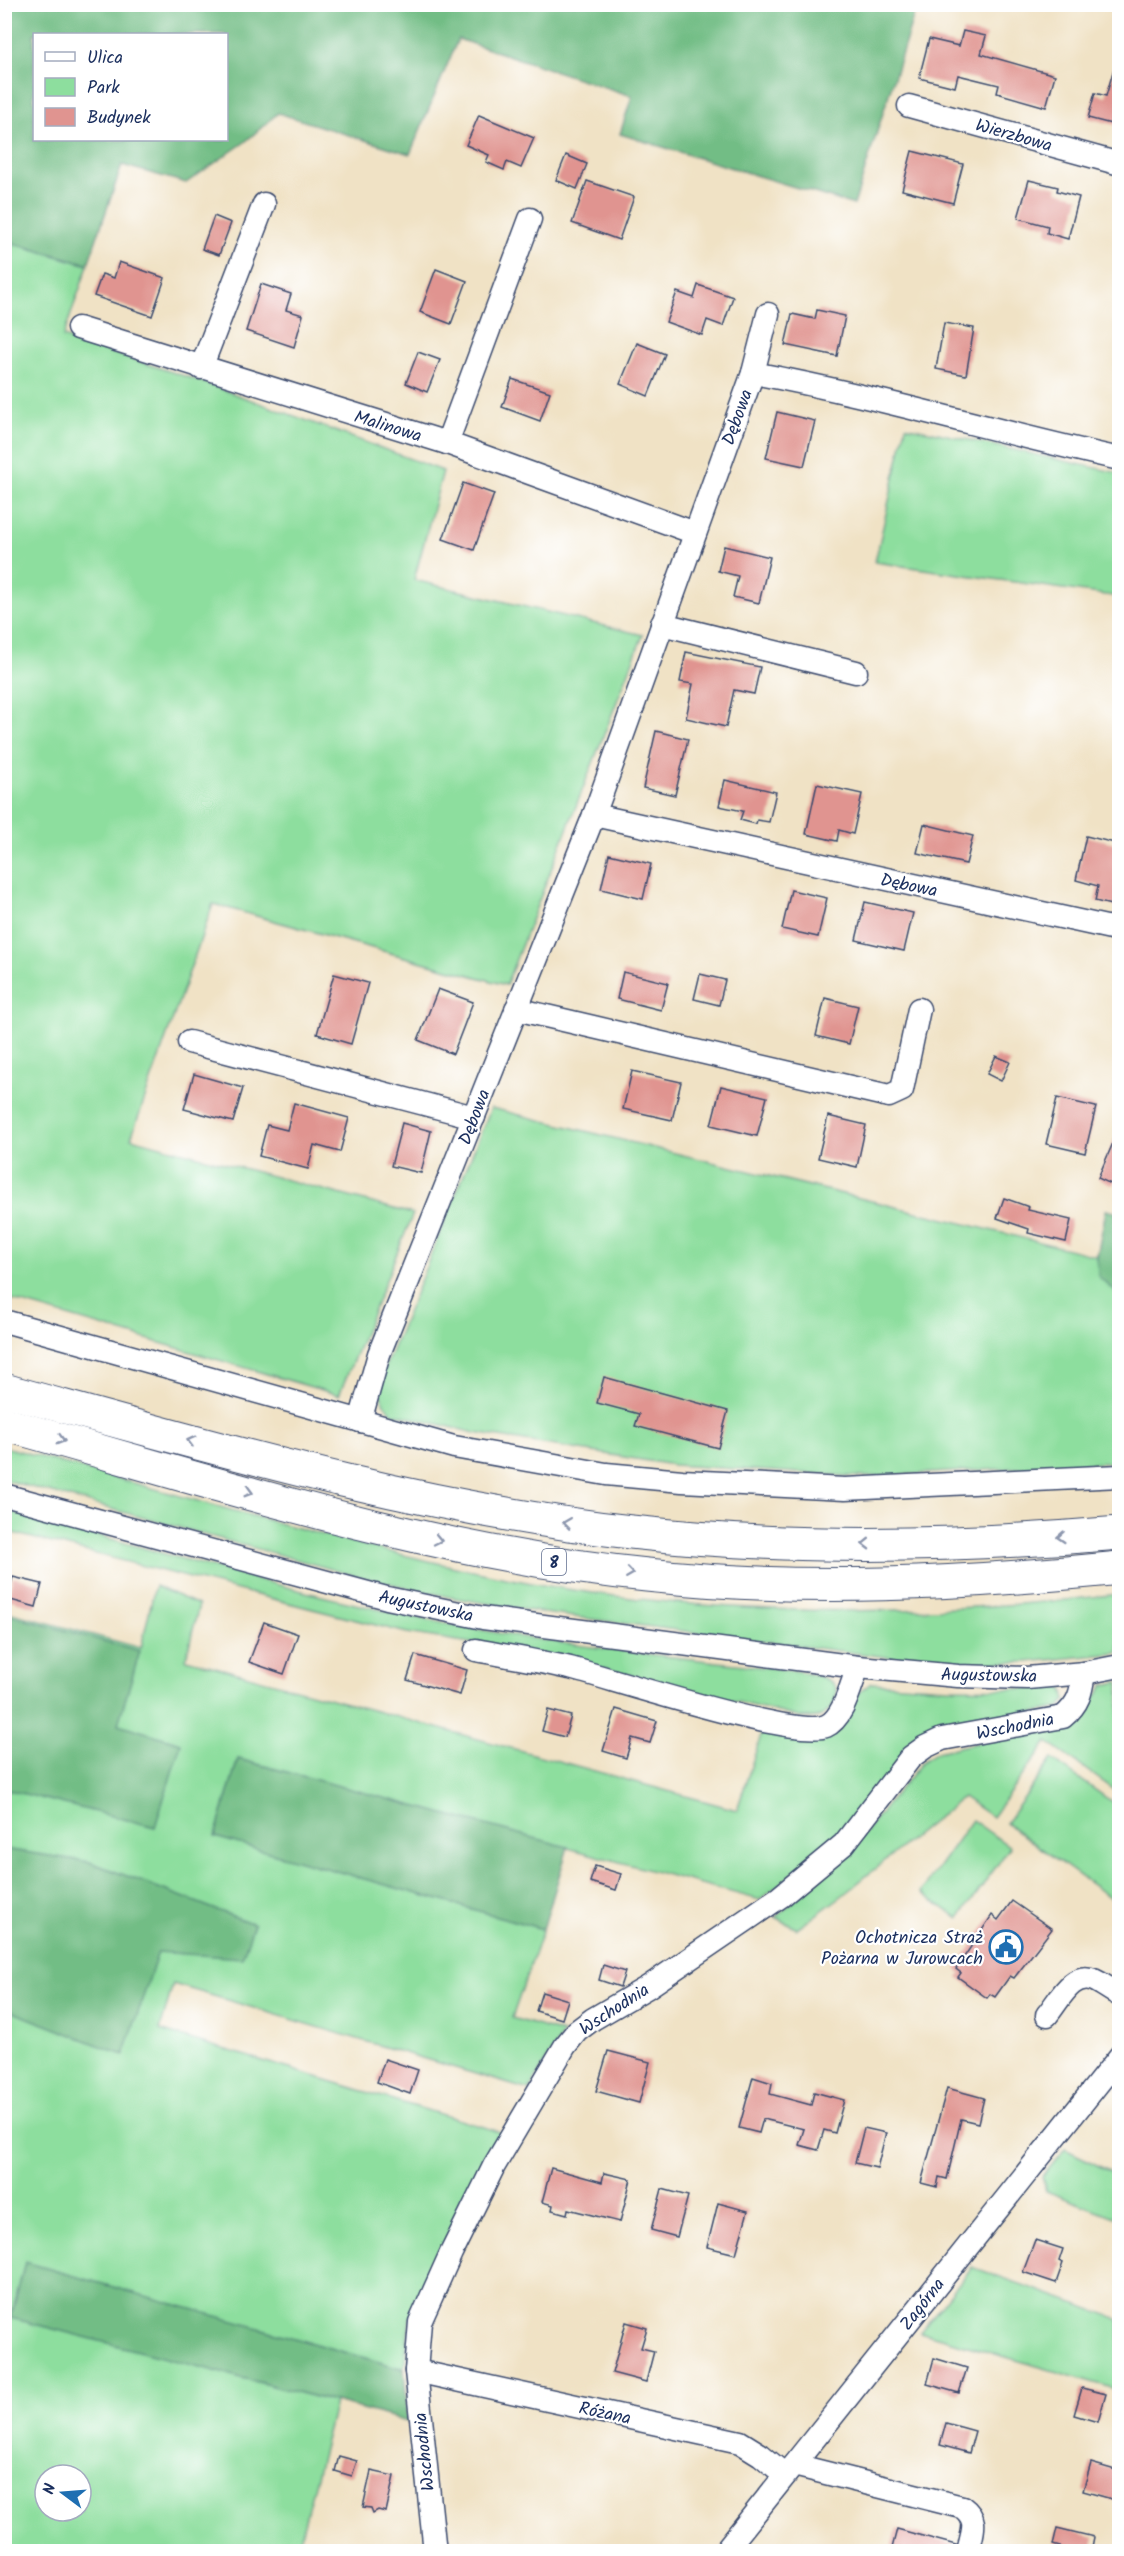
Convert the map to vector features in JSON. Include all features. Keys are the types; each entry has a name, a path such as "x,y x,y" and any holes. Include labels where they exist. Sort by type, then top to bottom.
{"highway":[{"name":"8","path":"4,1390 350,1482 500,1512 629,1532 825,1545 939,1544 1119,1533"},
{"name":"8","path":"4,1424 297,1506 413,1534 499,1553 646,1575 794,1585 898,1585 1018,1578 1119,1568"}],"street":[{"name":"Wierzbowa","path":"909,106 1119,164"},
{"path":"201,368 264,204"},
{"path":"447,443 530,219"},
{"path":"753,374 768,314"},
{"name":"Malinowa","path":"78,328 447,443 695,533"},
{"name":"Dębowa","path":"360,1421 379,1354 594,815 753,374 915,408 1040,442 1119,459"},
{"path":"662,624 856,672"},
{"name":"Dębowa","path":"594,815 1119,930"},
{"path":"516,1009 889,1096 902,1090 920,1009"},
{"path":"189,1042 474,1117"},
{"path":"4,1321 454,1446 606,1473 682,1482 845,1489 1119,1476"},
{"name":"Augustowska","path":"4,1495 387,1598 483,1618 858,1667 958,1676 1027,1678 1084,1673 1119,1666"},
{"name":"Augustowska","path":"476,1650 568,1668 738,1715 804,1728 826,1726 835,1720 858,1667"},
{"name":"Wschodnia","path":"435,2552 416,2371 420,2322 494,2166 565,2046 577,2031 593,2019 648,1987 789,1890 844,1844 911,1757 942,1739 1063,1717 1074,1708 1080,1698 1084,1673"},
{"path":"1047,2015 1074,1981 1083,1978 1093,1980 1119,1995"},
{"name":"Zagórna","path":"724,2552 1119,2056"},
{"name":"Różana","path":"416,2371 740,2442 789,2470"},
{"path":"789,2470 962,2507 989,2505"},
{"path":"962,2507 971,2513 974,2520 968,2552"}],"green space":[{"path":"5,4 917,5 854,205 620,134 632,96 458,39 410,154 278,113 245,142 186,183 122,165 88,264 5,241"},
{"path":"4,241 88,265 63,337 197,380 443,471 414,580 643,635 506,985 213,904 131,1138 413,1214 339,1395 5,1298"},
{"path":"906,426 1119,473 1119,597 875,562"},
{"path":"491,1108 1096,1256 1119,1213 1119,1462 863,1477 673,1465 475,1433 392,1413 383,1402 379,1382"},
{"path":"1106,1210 1119,1213 1119,1295 1098,1276 1097,1256"},
{"path":"5,1447 376,1548 501,1577 576,1591 731,1607 809,1610 966,1608 1119,1594 1119,1653 1027,1662 918,1661 551,1614 449,1597 353,1575 5,1480"},
{"path":"4,1510 291,1588 407,1616 548,1641 797,1671 830,1681 835,1688 836,1697 832,1707 825,1714 802,1718 558,1657 407,1633 5,1531"},
{"path":"155,1586 199,1605 186,1659 737,1810 762,1732 804,1740 826,1736 861,1691 871,1683 1010,1689 1057,1686 1063,1688 1066,1700 1059,1708 952,1727 840,1835 760,1900 238,1759 215,1837 543,1929 512,2018 563,2033 529,2090 173,1984 160,2030 503,2133 410,2318 404,2369 25,2263 12,2318 335,2402 297,2551 5,2551 4,1611 141,1648"},
{"path":"5,1614 140,1651 118,1724 181,1743 155,1827 5,1789"},
{"path":"1119,1682 1119,1793 1047,1742 992,1817 963,1797 843,1895 797,1929 776,1917 850,1850 922,1762 937,1752 1076,1720 1089,1708 1104,1685"},
{"path":"238,1759 568,1847 543,1929 215,1837"},
{"path":"1052,1759 1119,1807 1119,1904 1006,1823"},
{"path":"972,1820 1010,1847 959,1919 921,1892"},
{"path":"4,1849 90,1862 254,1924 242,1958 158,1952 124,2055 5,2009"},
{"path":"1065,2149 1119,2176 1119,2219 1046,2191 1042,2177"},
{"path":"25,2262 404,2369 408,2421 11,2318"},
{"path":"972,2267 1119,2319 1119,2390 920,2332"}],"building":[{"path":"963,31 986,36 981,54 1055,75 1046,107 997,93 999,85 958,75 955,87 919,78 929,39 959,46"},
{"path":"1115,65 1119,66 1119,126 1088,118 1095,93 1106,96"},
{"path":"479,115 534,138 521,168 507,162 504,170 486,162 489,155 466,145"},
{"path":"912,151 963,164 953,203 902,190"},
{"path":"566,155 587,164 577,189 556,180"},
{"path":"1029,180 1058,187 1057,191 1079,197 1068,239 1047,233 1048,226 1018,218"},
{"path":"587,181 634,197 619,240 572,223"},
{"path":"214,216 231,223 219,255 202,249"},
{"path":"119,262 165,278 152,316 94,296 102,274 114,278"},
{"path":"436,269 467,281 451,324 420,312"},
{"path":"261,284 291,294 286,310 303,315 294,347 246,331"},
{"path":"698,285 733,297 723,326 707,320 702,335 666,322 677,292 694,298"},
{"path":"817,310 845,316 837,356 785,345 792,314 815,319"},
{"path":"944,323 974,328 966,375 936,369"},
{"path":"637,343 665,354 648,396 620,384"},
{"path":"418,352 440,360 427,392 406,383"},
{"path":"512,379 550,392 540,421 502,407"},
{"path":"777,412 815,421 804,466 766,458"},
{"path":"463,483 494,494 474,550 443,539"},
{"path":"724,546 770,557 759,603 733,597 738,576 718,571"},
{"path":"686,652 760,667 754,694 734,690 726,727 686,718 693,684 680,682"},
{"path":"656,731 688,739 675,795 643,788"},
{"path":"725,780 776,792 769,822 757,820 756,824 740,820 743,811 719,806"},
{"path":"817,784 862,794 853,834 839,830 837,841 806,834"},
{"path":"924,824 973,836 966,864 917,853"},
{"path":"1086,836 1119,844 1119,907 1095,901 1098,886 1076,880"},
{"path":"609,854 651,864 643,899 601,889"},
{"path":"791,890 827,898 818,937 782,929"},
{"path":"865,902 913,913 904,951 856,940"},
{"path":"623,972 668,983 661,1010 617,999"},
{"path":"334,974 368,983 351,1044 317,1034"},
{"path":"700,974 725,980 719,1005 694,999"},
{"path":"438,989 473,1002 453,1054 418,1040"},
{"path":"825,998 858,1006 849,1044 816,1036"},
{"path":"996,1056 1010,1062 1001,1081 987,1074"},
{"path":"632,1071 681,1082 672,1120 623,1109"},
{"path":"194,1074 243,1088 233,1122 184,1109"},
{"path":"721,1086 767,1097 757,1136 711,1125"},
{"path":"1057,1098 1096,1107 1085,1153 1046,1144"},
{"path":"294,1103 349,1118 340,1152 314,1145 308,1169 259,1156 267,1125 287,1130"},
{"path":"828,1116 866,1125 857,1167 818,1158"},
{"path":"402,1123 431,1131 421,1173 391,1166"},
{"path":"1119,1129 1119,1171 1113,1185 1098,1178"},
{"path":"1004,1198 1029,1207 1028,1210 1071,1220 1066,1242 1028,1233 1029,1229 997,1218"},
{"path":"604,1377 728,1411 718,1448 635,1426 639,1414 597,1403"},
{"path":"13,1577 42,1584 36,1607 7,1599"},
{"path":"264,1622 298,1634 284,1674 249,1662"},
{"path":"415,1655 467,1670 460,1695 407,1680"},
{"path":"616,1709 657,1721 650,1743 632,1738 626,1758 603,1751"},
{"path":"548,1710 571,1716 565,1737 542,1731"},
{"path":"595,1866 621,1874 616,1890 590,1882"},
{"name":"Ochotnicza Straż Pożarna w Jurowcach","path":"1012,1901 1052,1929 1014,1978 1010,1976 995,1997 990,1994 987,1998 958,1977 961,1973 956,1969 992,1915 998,1920"},
{"path":"603,1965 625,1972 620,1987 599,1980"},
{"path":"542,1992 568,2000 562,2019 536,2011"},
{"path":"608,2051 650,2062 639,2103 596,2091"},
{"path":"385,2059 418,2070 410,2094 377,2082"},
{"path":"753,2077 772,2083 770,2094 811,2105 814,2092 844,2100 835,2133 824,2130 818,2150 799,2145 804,2129 763,2119 759,2133 739,2128"},
{"path":"947,2088 984,2098 978,2123 961,2119 947,2179 939,2177 937,2187 921,2183"},
{"path":"864,2128 886,2133 877,2168 855,2163"},
{"path":"551,2168 602,2182 604,2173 631,2179 620,2222 568,2209 567,2214 552,2210 553,2205 542,2202"},
{"path":"662,2189 688,2196 677,2237 651,2230"},
{"path":"718,2203 748,2211 736,2254 707,2247"},
{"path":"1035,2240 1063,2249 1059,2261 1063,2263 1056,2283 1023,2272"},
{"path":"626,2322 647,2328 641,2348 654,2351 646,2382 612,2373"},
{"path":"934,2358 967,2368 959,2393 927,2384"},
{"path":"1082,2388 1106,2394 1098,2422 1074,2415"},
{"path":"946,2423 975,2431 969,2453 940,2445"},
{"path":"339,2456 357,2461 352,2476 335,2471"},
{"path":"1091,2463 1119,2471 1119,2501 1083,2491"},
{"path":"371,2471 394,2476 386,2512 378,2510 373,2513 371,2508 363,2507"},
{"path":"1057,2528 1094,2537 1091,2552 1077,2552 1053,2545"},
{"path":"897,2529 956,2545 955,2552 891,2552"}],"place":[{"name":"Ochotnicza Straż Pożarna w Jurowcach","path":"1006,1947"}]}
